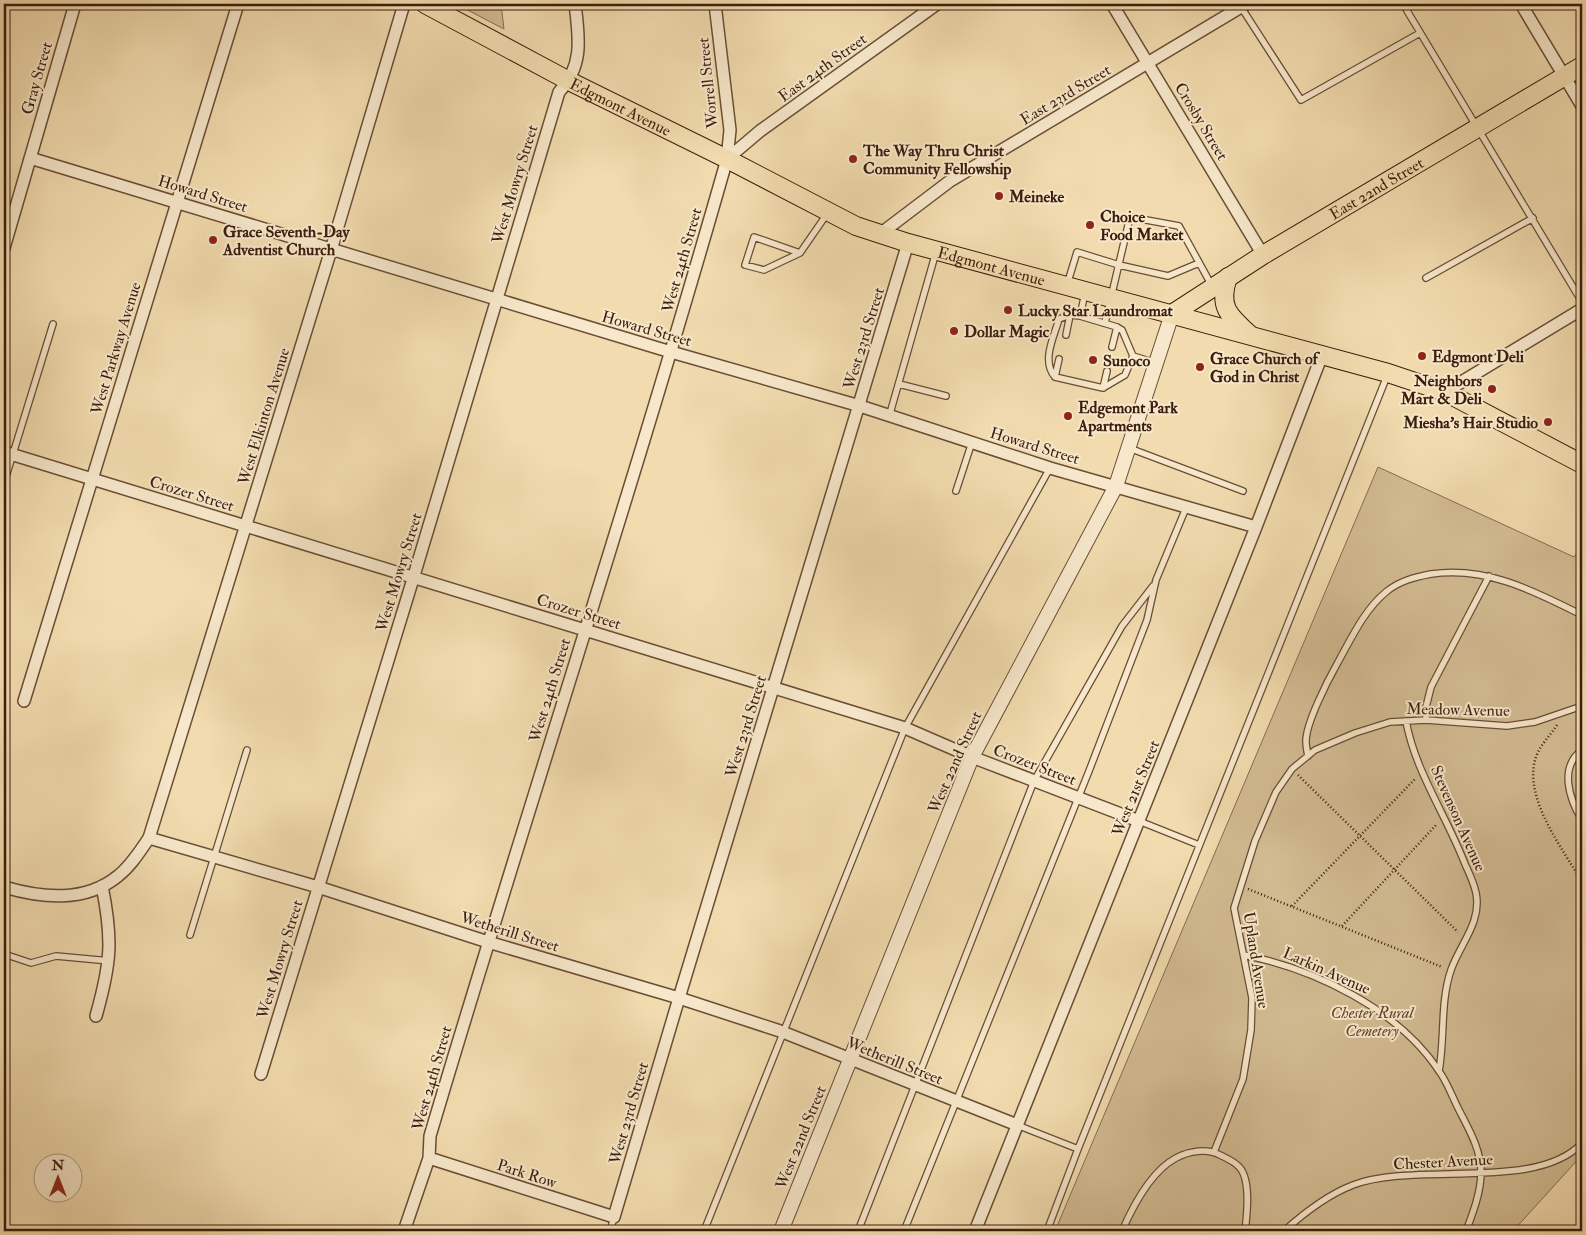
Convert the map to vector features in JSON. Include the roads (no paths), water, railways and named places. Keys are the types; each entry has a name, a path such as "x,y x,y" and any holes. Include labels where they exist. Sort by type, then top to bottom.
{"main road":[{"name":"Edgmont Avenue","path":"425,4 569,82 727,158 856,226 908,243 1388,373 1445,392 1582,464"},
{"name":"East 22nd Street","path":"1172,314 1263,254 1582,66"},
{"path":"1228,277 1224,290 1225,305 1232,318 1250,335"}],"street":[{"name":"Gray Street","path":"4,248 75,4"},
{"name":"West Parkway Avenue","path":"24,701 238,4"},
{"name":"West Elkinton Avenue","path":"149,838 331,250 404,4"},
{"name":"West Mowry Street","path":"261,1074 414,579 559,92 569,82 578,62 575,4"},
{"name":"Worrell Street","path":"715,4 730,130 727,158"},
{"name":"East 24th Street","path":"727,158 760,131 937,4"},
{"name":"Crosby Street","path":"1112,4 1263,254"},
{"path":"1521,4 1582,106"},
{"name":"East 23rd Street","path":"880,234 950,181 1244,5"},
{"name":"Howard Street","path":"30,158 496,300 860,406 1050,468 1256,527"},
{"name":"West 24th Street","path":"404,1231 429,1158 430,1136 488,942 671,352 727,158"},
{"name":"West 23rd Street","path":"614,1218 678,998 860,406 908,243"},
{"path":"1445,392 1582,309"},
{"name":"West 22nd Street","path":"781,1231 972,757 1116,486 1172,314"},
{"name":"West 21st Street","path":"975,1231 1256,527 1322,355"},
{"name":"Crozer Street","path":"8,453 905,728 972,757 1139,821"},
{"path":"4,887 53,896 70,896 102,886 118,876 131,863 149,838"},
{"name":"Wetherill Street","path":"149,838 318,887 488,942 678,998 783,1033 1017,1125"},
{"path":"96,1016 110,961 110,925 102,886"},
{"name":"Park Row","path":"429,1158 614,1218"}],"lane":[{"path":"1403,4 1479,127 1582,302"},
{"path":"1244,5 1301,100 1420,33"},
{"path":"800,253 754,237 745,265 764,270 800,253 828,212"},
{"path":"1106,323 1130,217 1179,226 1213,287"},
{"path":"1426,278 1533,218"},
{"path":"889,417 937,250"},
{"path":"1066,286 1077,252 1119,265 1168,276 1199,263"},
{"path":"1080,316 1086,291"},
{"path":"1066,335 1070,315"},
{"path":"1070,315 1106,323 1122,330 1132,356 1125,375 1103,388 1055,377 1049,369 1047,362 1059,319 1070,315"},
{"path":"4,483 8,453 53,324"},
{"path":"1112,347 1117,327"},
{"path":"1132,356 1156,363"},
{"path":"1055,377 1059,359"},
{"path":"1103,388 1107,371"},
{"path":"1047,1231 1388,373"},
{"path":"899,384 946,396"},
{"path":"956,491 972,442"},
{"path":"1129,448 1243,491"},
{"path":"704,1231 905,728 1050,468"},
{"path":"904,1231 1079,798 1147,620 1156,580 1186,508"},
{"path":"1308,756 1306,740 1327,683 1366,614 1386,592 1410,577 1462,572 1488,576 1535,591 1582,615"},
{"path":"1426,720 1426,707 1432,687 1488,576"},
{"path":"858,1231 1034,781 1122,626 1156,580"},
{"name":"Meadow Avenue","path":"1308,756 1315,750 1355,733 1390,722 1426,720 1507,726 1535,722 1582,706"},
{"name":"Stevenson Avenue","path":"1406,721 1409,735 1423,771 1445,816 1476,892 1478,912 1451,971 1445,995 1444,1037 1440,1071"},
{"path":"190,935 247,750"},
{"path":"1582,750 1577,753 1569,767 1568,782 1572,798 1582,820"},
{"name":"Upland Avenue","path":"1214,1152 1243,1079 1248,1055 1252,998 1234,908 1254,842 1276,792 1292,768 1308,756"},
{"path":"1139,821 1199,845"},
{"path":"4,954 32,963 56,956 110,961"},
{"name":"Larkin Avenue","path":"1244,955 1268,959 1368,1002 1405,1031 1440,1071 1470,1130 1480,1160 1481,1174"},
{"path":"1017,1125 1078,1149"},
{"name":"Chester Avenue","path":"1284,1231 1319,1204 1354,1185 1400,1175 1439,1172 1481,1174 1517,1170 1552,1163 1582,1144"},
{"path":"1122,1231 1129,1216 1156,1175 1176,1158 1197,1151 1214,1152 1239,1165 1246,1184 1248,1207 1244,1231"},
{"path":"1466,1231 1475,1204 1481,1174"},
{"path":"610,1231 614,1218"}],"place":[{"name":"The Way Thru Christ Community Fellowship","path":"853,159"},
{"name":"Meineke","path":"999,196"},
{"name":"Choice Food Market","path":"1090,225"},
{"name":"Grace Seventh-Day Adventist Church","path":"213,240"},
{"name":"Lucky Star Laundromat","path":"1008,310"},
{"name":"Dollar Magic","path":"954,331"},
{"name":"Edgmont Deli","path":"1422,356"},
{"name":"Sunoco","path":"1093,360"},
{"name":"Grace Church of God in Christ","path":"1200,367"},
{"name":"Neighbors Mart & Deli","path":"1492,389"},
{"name":"Edgemont Park Apartments","path":"1068,416"},
{"name":"Miesha's Hair Studio","path":"1548,422"}],"park label":[{"name":"Chester Rural Cemetery","path":"1372,1021"}]}
